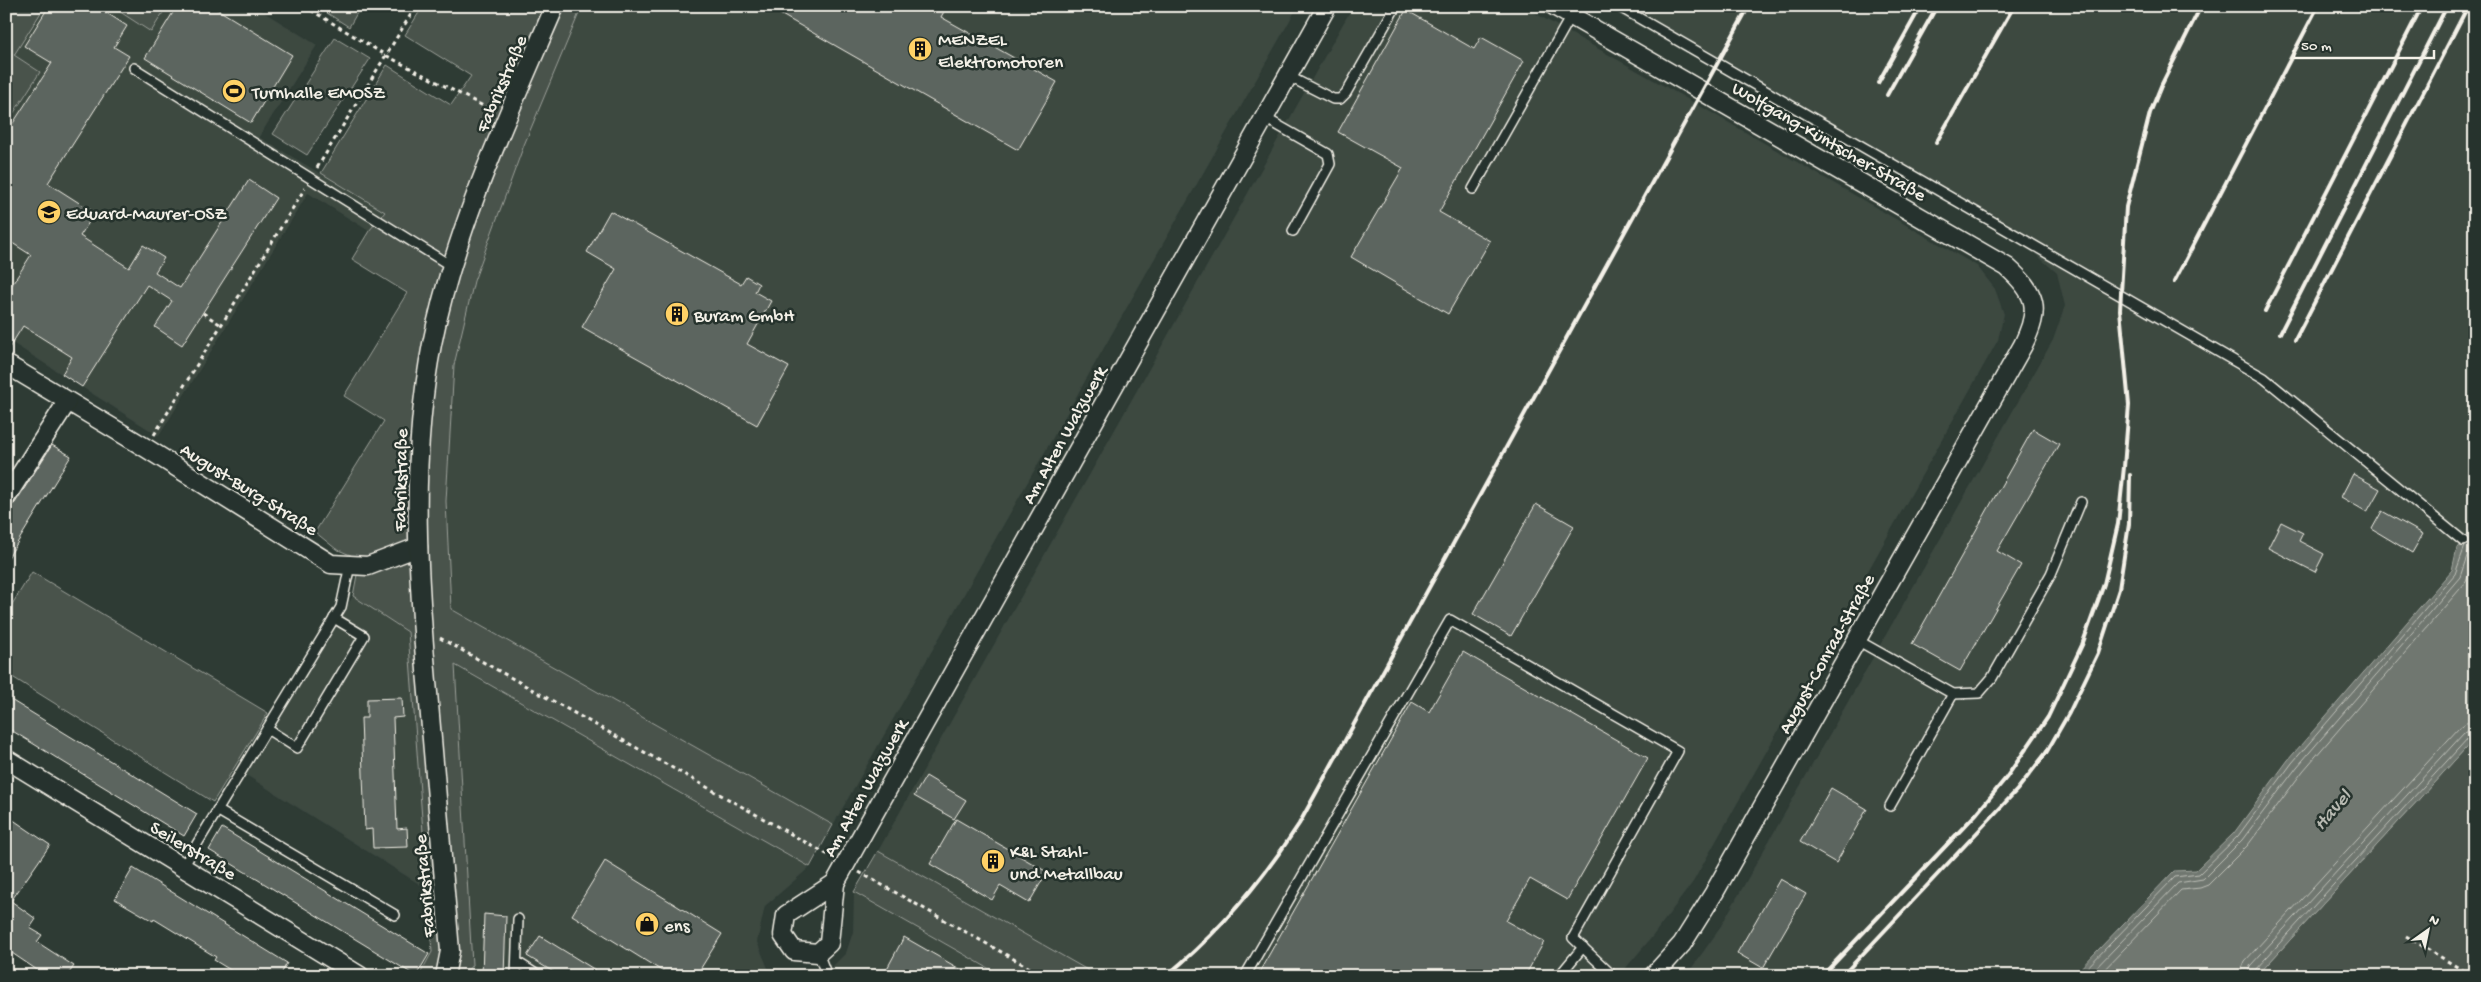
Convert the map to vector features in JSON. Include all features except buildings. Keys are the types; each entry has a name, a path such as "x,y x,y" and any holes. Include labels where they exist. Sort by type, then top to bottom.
{"street":[{"name":"Fabrikstraße","path":"446,976 450,951 422,628 418,547 419,432 432,345 451,266 507,118 555,6"},
{"name":"Am Alten Walzwerk","path":"835,883 786,915 783,935 794,950 818,953 829,943 835,883 845,864 1327,6"},
{"name":"Wolfgang-Küntscher-Straße","path":"1554,6 2007,268 2026,284 2034,306 2033,325 2023,345"},
{"name":"August-Conrad-Straße","path":"1653,976 1682,944 1714,893 2023,345"},
{"name":"August-Burg-Straße","path":"6,364 146,448 331,564 368,566 418,547"},
{"path":"6,497 67,402"},
{"name":"Seilerstraße","path":"6,759 360,976"}],"lane":[{"path":"1288,76 1333,99 1340,99 1346,93 1396,6"},
{"path":"1618,6 2264,378 2463,541"},
{"path":"1473,189 1571,16"},
{"path":"134,68 451,266"},
{"path":"1265,118 1328,154 1330,164 1293,232"},
{"path":"1857,640 1953,694 1979,693 1992,678 2051,574 2081,502"},
{"path":"183,867 341,607 350,565"},
{"path":"267,728 297,748 364,636 334,618"},
{"path":"1245,976 1450,620 1678,750 1573,938 1613,976"},
{"path":"1890,806 1953,694"},
{"path":"217,810 395,915"},
{"path":"516,976 518,918"},
{"path":"1559,976 1583,947"},
{"path":"818,953 827,976"},
{"path":"517,962 540,976"}],"path":[{"path":"304,6 386,56 507,118"},
{"path":"146,448 416,6"},
{"path":"203,313 221,325"},
{"path":"422,628 1044,976"},
{"path":"2406,936 2472,976"}],"shaded area":[{"path":"6,6 45,6 14,55 40,72 6,125"},
{"path":"45,6 111,6 151,32 167,6 254,6 317,45 259,137 385,212 369,231 308,193 159,436 6,339 6,281 11,272 6,269 6,125 40,72 14,55"},
{"path":"111,6 167,6 151,32"},
{"path":"316,6 361,6 349,27"},
{"path":"423,6 582,6 524,145 474,281 454,365 446,501 451,609 833,825 810,867 455,665 472,965 463,976 419,976 432,952 408,632 353,596 360,559 336,549 315,532 384,421 344,396 407,293 352,259 369,231 385,212 321,173 387,65 451,105 471,76 405,35"},
{"path":"582,6 1298,6 833,825 451,609 446,501 454,365 474,281 524,145"},
{"path":"1353,6 1522,6 1977,266 1995,289 2004,314 1998,340 1693,882 1652,937 1619,976 1098,976 878,851"},
{"path":"1603,6 2475,6 2475,525 2457,548 2452,570 2288,760 2234,833 2196,870 2173,871 2073,976 1686,976 1718,931 2053,340 2065,306 2057,273 2023,243"},
{"path":"335,38 370,59 307,155 273,134"},
{"path":"32,572 268,713 213,802 6,673 6,614"},
{"path":"353,596 408,632 427,889 246,775"},
{"path":"455,665 810,867 765,906 757,942 768,968 782,976 472,976"},
{"path":"2475,738 2475,976 2257,976"},
{"path":"878,851 1098,976 1002,976 854,892"},
{"path":"854,892 1002,976 823,976 846,953 853,932"}],"water":[{"name":"Havel","path":"2475,525 2475,738 2257,976 2073,976 2174,871 2196,870 2234,833 2288,760 2452,570 2457,548"}],"railway":[{"path":"1166,976 1222,924 1255,886 1299,824 1749,6"},
{"path":"1878,83 1921,6"},
{"path":"1887,95 1937,6"},
{"path":"1936,143 2014,6"},
{"path":"1822,976 1977,813 2006,778 2048,717 2082,645 2104,584 2118,524 2124,467 2129,405 2120,310 2126,207 2150,113 2161,86 2201,6"},
{"path":"2174,282 2318,6"},
{"path":"2265,311 2422,6"},
{"path":"2280,333 2447,6"},
{"path":"2295,340 2468,6"},
{"path":"1842,976 2017,790 2046,753 2069,713 2098,653 2119,589 2129,524 2130,475"}],"place":[{"name":"MENZEL Elektromotoren","path":"920,49"},
{"name":"Turnhalle EMOSZ","path":"234,91"},
{"name":"Eduard-Maurer-OSZ","path":"49,212"},
{"name":"Buram GmbH","path":"677,314"},
{"name":"K&L Stahl- und Metallbau","path":"993,861"},
{"name":"ens","path":"647,924"}]}
